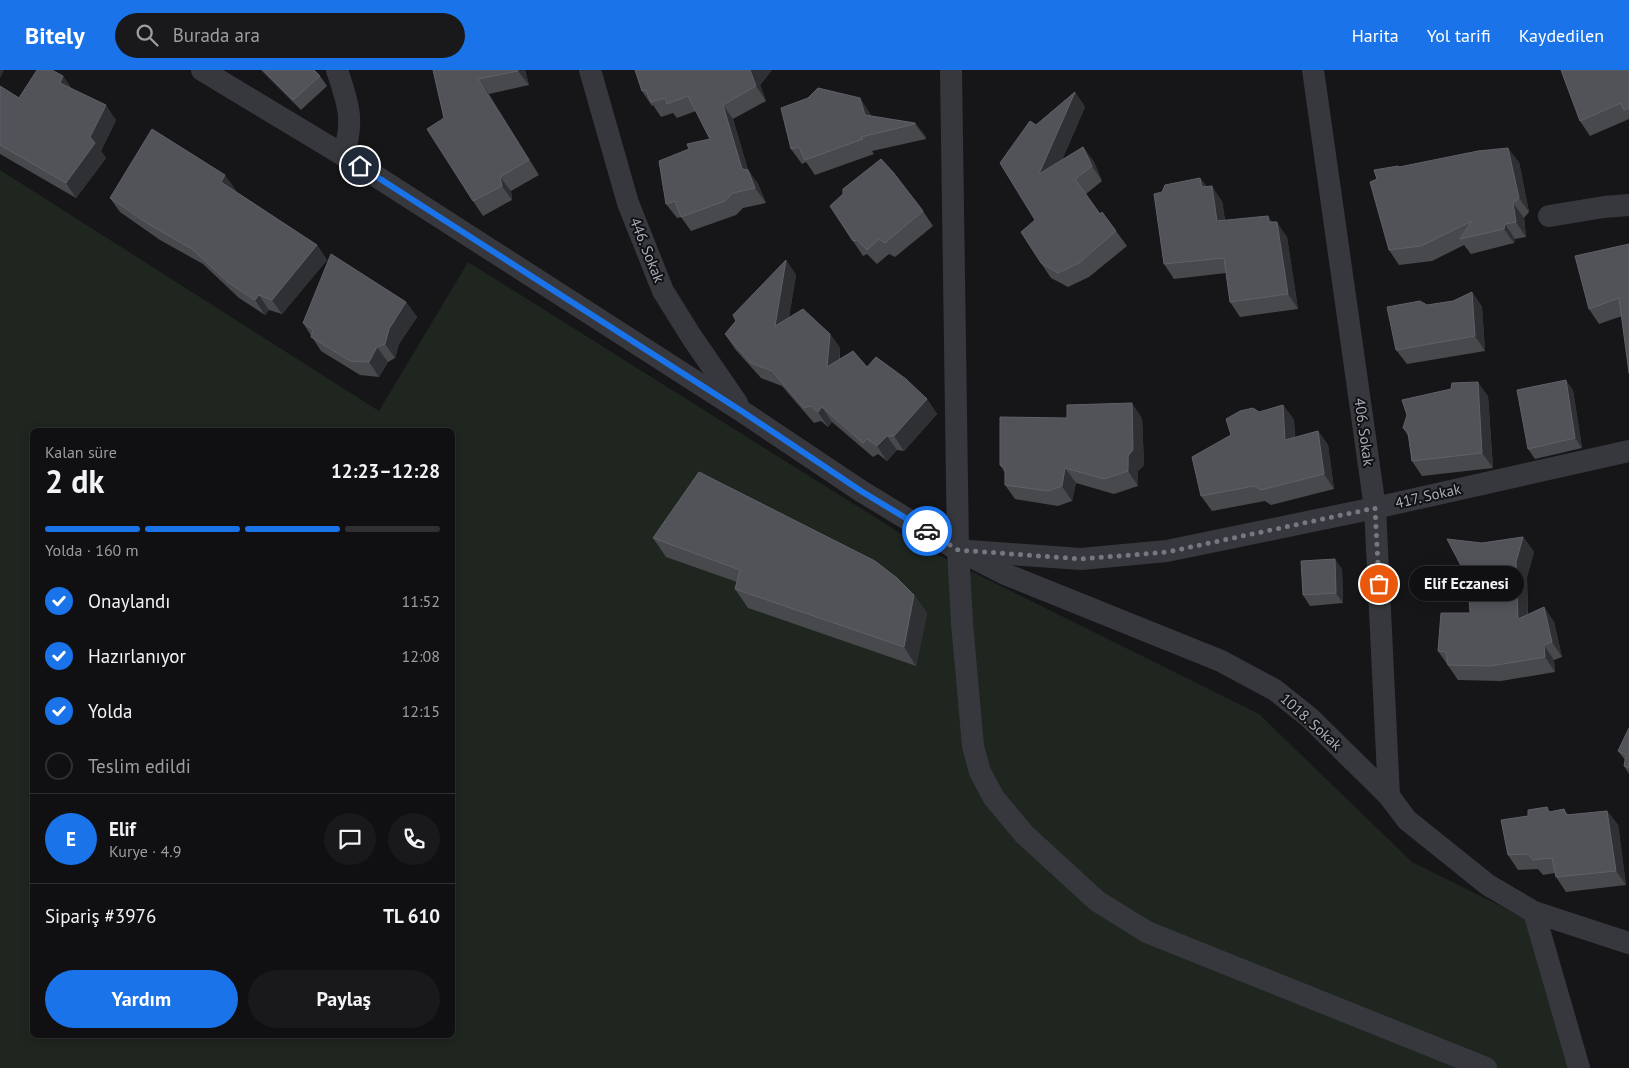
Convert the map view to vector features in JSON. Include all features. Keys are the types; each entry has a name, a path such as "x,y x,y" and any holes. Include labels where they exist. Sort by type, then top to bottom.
{"street":[{"name":"1018. Sokak","path":"202,70 343,155 743,412 861,491 958,550 1005,574 1221,661 1275,690 1310,718 1389,796 1408,820 1488,885 1534,912 1629,944"},
{"path":"337,70 348,102 350,121 348,141 343,155"},
{"name":"446. Sokak","path":"590,70 628,203 663,291 743,412"},
{"path":"951,70 958,550 962,623 973,746 980,772 994,798 1024,834 1097,901 1147,932 1486,1068"},
{"name":"406. Sokak","path":"1313,70 1375,508 1389,796"},
{"path":"1550,216 1604,207 1629,206"},
{"name":"417. Sokak","path":"958,550 1081,559 1167,552 1629,451"},
{"path":"1534,912 1579,1068"}],"shaded area":[{"path":"0,170 379,411 468,262 924,548 1259,714 1412,862 1533,922 1578,1068 0,1068"}],"building":[{"path":"37,70 52,70 63,76 60,83 106,105 90,137 95,143 66,183 0,145 0,86 19,98"},
{"path":"263,70 314,70 320,76 293,100"},
{"path":"433,70 518,70 478,79 529,160 500,177 502,186 473,201 427,129 444,118"},
{"path":"635,70 750,70 756,86 723,105 742,169 748,170 755,188 733,193 725,201 681,217 675,201 666,204 659,161 689,149 687,144 710,139 688,96 667,104 665,98 651,102 646,90 642,91"},
{"path":"1561,70 1629,70 1629,108 1624,110 1621,103 1580,121"},
{"path":"818,88 860,98 865,115 915,124 861,137 863,139 805,160 799,147 791,149 781,108 808,98"},
{"path":"1075,92 1039,174 1083,147 1092,166 1075,179 1100,214 1102,212 1116,231 1079,263 1058,273 1041,263 1021,232 1035,220 1000,163 1030,121 1036,125"},
{"path":"152,129 225,175 221,182 317,245 272,300 259,295 255,300 229,283 192,249 150,225 110,198"},
{"path":"1508,148 1519,198 1513,203 1516,222 1505,224 1504,229 1460,239 1472,221 1421,246 1389,250 1370,182 1377,179 1374,170 1399,167 1478,151"},
{"path":"881,159 923,211 885,243 879,239 867,250 857,240 853,241 830,206 843,194 843,189"},
{"path":"1200,178 1202,187 1212,186 1217,221 1268,216 1269,222 1277,222 1288,294 1230,302 1224,258 1164,264 1154,194 1162,192 1165,185"},
{"path":"1629,244 1629,373 1619,298 1589,309 1575,256"},
{"path":"331,254 406,302 389,329 385,344 377,347 369,362 350,361 311,337 313,330 303,323"},
{"path":"786,260 775,326 803,309 830,334 827,367 853,351 867,367 876,357 906,379 927,399 894,436 887,436 877,446 867,439 863,443 822,407 818,412 810,406 804,408 772,371 751,363 725,334 736,321 733,315"},
{"path":"1472,292 1475,336 1396,350 1387,307 1420,301 1427,305 1453,301"},
{"path":"1566,380 1575,438 1528,449 1517,390"},
{"path":"1478,382 1482,453 1412,461 1408,432 1403,428 1407,415 1402,400 1451,389 1452,383"},
{"path":"1132,403 1133,450 1128,456 1128,471 1104,479 1065,468 1062,486 1048,491 1005,485 1005,467 1000,465 1000,417 1067,418 1067,405"},
{"path":"1283,405 1285,440 1318,431 1324,474 1261,490 1254,486 1201,496 1192,457 1231,435 1226,419 1240,411 1253,408 1259,412"},
{"path":"699,472 875,561 897,578 914,595 904,647 735,589 740,570 653,538"},
{"path":"1523,537 1516,562 1518,619 1544,607 1552,642 1544,645 1545,657 1491,666 1448,665 1446,652 1438,651 1441,613 1470,613 1468,579 1447,539 1482,543"},
{"path":"1335,559 1336,593 1303,595 1301,561"},
{"path":"1629,728 1629,768 1624,766 1626,755 1618,751"},
{"path":"1547,807 1549,812 1564,809 1566,815 1607,811 1616,871 1556,877 1552,858 1533,860 1528,854 1508,855 1501,820 1528,816 1528,810"}],"way so far":[{"path":"927,531 958,550 1081,559 1167,552 1375,508 1379,584"}],"place":[{"name":"Elif Eczanesi","path":"1379,584"}],"route":[{"path":"360,166 743,412 861,491 927,531"}]}
